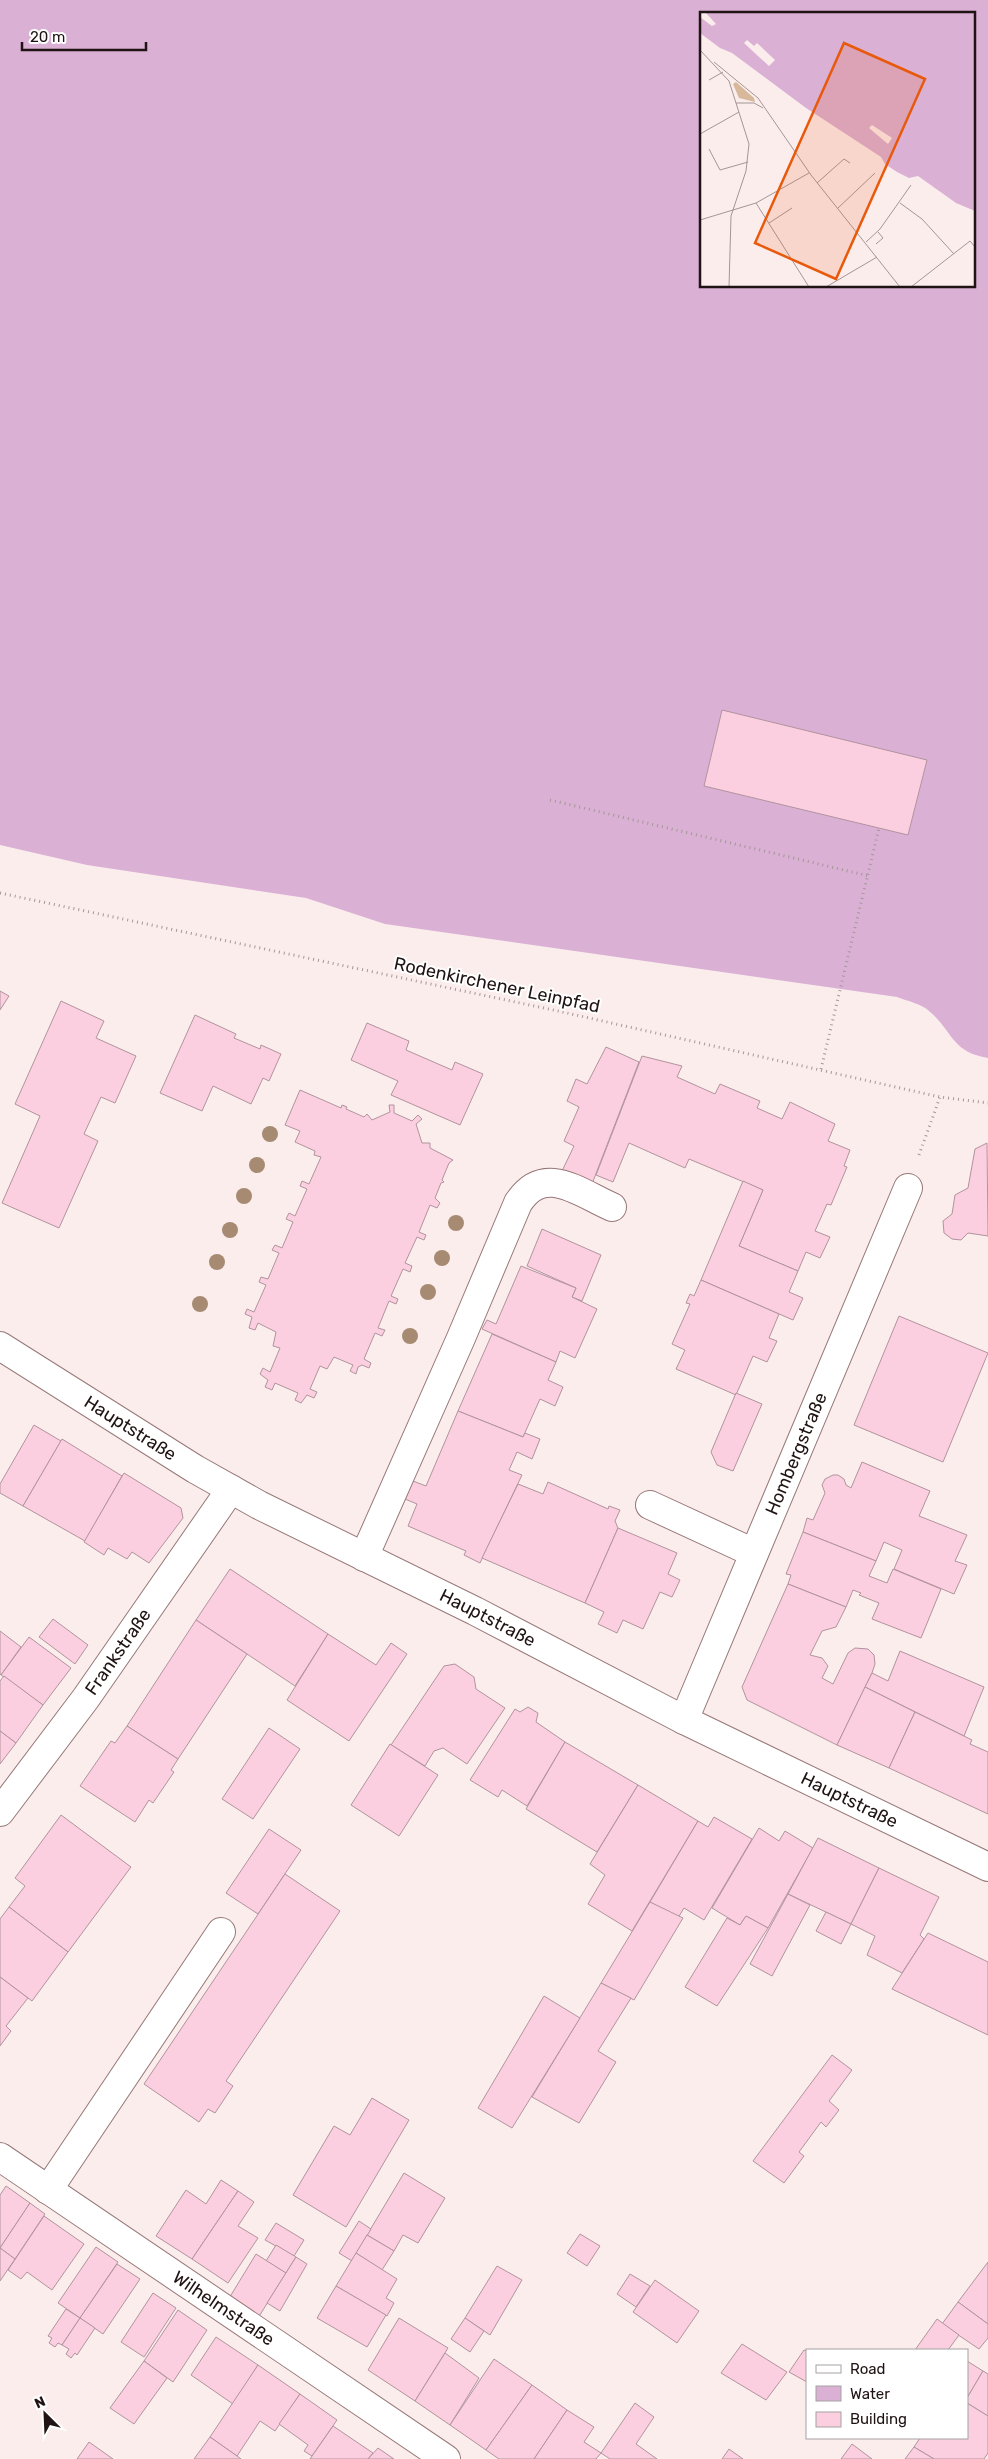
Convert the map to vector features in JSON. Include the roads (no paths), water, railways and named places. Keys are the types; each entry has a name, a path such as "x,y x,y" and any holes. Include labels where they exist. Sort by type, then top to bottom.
{"street":[{"path":"364,1557 461,1338 518,1203 525,1191 531,1186 552,1181 612,1207"},
{"name":"Hombergstraße","path":"684,1720 908,1188"},
{"name":"Hauptstraße","path":"0,1346 231,1489 364,1557 476,1611 684,1720 988,1867"},
{"name":"Frankstraße","path":"0,1812 86,1698 231,1489"},
{"path":"650,1504 754,1553"},
{"path":"48,2190 221,1932"},
{"name":"Wilhelmstraße","path":"0,2158 446,2459"}],"water":[{"path":"0,0 988,0 988,1058 976,1055 959,1046 937,1019 926,1009 897,997 385,924 306,898 87,865 0,845"}]}
